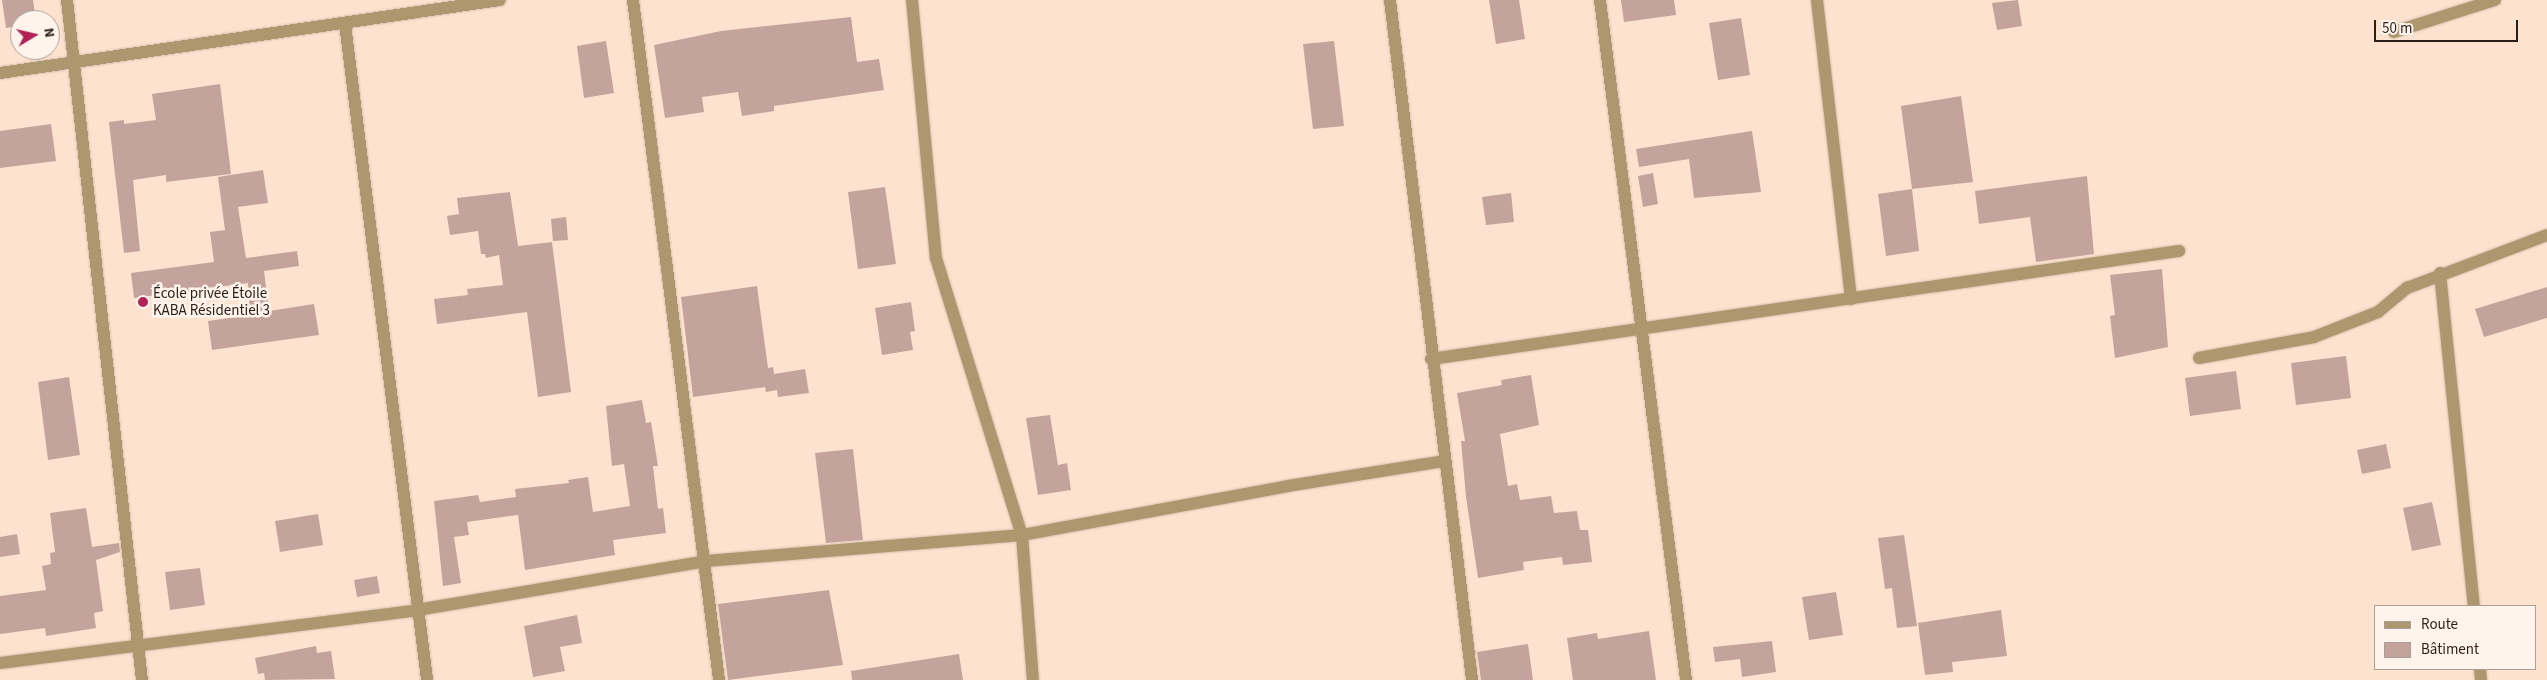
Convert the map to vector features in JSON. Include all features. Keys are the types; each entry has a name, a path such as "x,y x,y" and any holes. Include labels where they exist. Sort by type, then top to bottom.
{"street":[{"path":"67,0 142,680"},
{"path":"0,73 500,0"},
{"path":"632,0 720,680"},
{"path":"912,0 936,258 1022,535 1033,680"},
{"path":"1390,0 1444,462 1472,680"},
{"path":"1600,0 1643,326 1686,680"},
{"path":"1816,0 1851,299"},
{"path":"2394,32 2495,0"},
{"path":"345,24 427,680"},
{"path":"2199,358 2314,338 2378,312 2406,288 2547,235"},
{"path":"1432,358 1643,326 1851,299 2179,251"},
{"path":"2440,274 2474,605"},
{"path":"0,663 418,610 706,561 1022,535 1288,486 1444,462"}],"building":[{"path":"2,0 33,0 34,10 10,10 10,27 6,28"},
{"path":"1489,0 1519,0 1525,39 1496,44"},
{"path":"1621,0 1674,0 1676,15 1624,22"},
{"path":"2018,0 2022,26 1997,30 1992,3"},
{"path":"851,17 857,62 879,59 884,90 774,106 774,111 742,116 738,92 702,97 704,112 665,118 654,45 721,31"},
{"path":"1741,18 1750,75 1718,80 1709,23"},
{"path":"606,41 614,93 584,98 577,46"},
{"path":"1334,41 1344,126 1313,129 1303,44"},
{"path":"220,84 231,174 166,182 166,175 133,180 140,251 124,253 109,122 124,120 124,124 156,120 152,94"},
{"path":"1961,96 1973,182 1912,189 1901,106"},
{"path":"51,124 56,161 0,168 0,131"},
{"path":"1752,131 1761,192 1694,198 1689,159 1639,167 1636,149"},
{"path":"263,170 268,203 238,207 246,258 297,251 299,266 264,271 269,311 314,304 319,335 212,350 208,321 250,315 248,283 134,298 131,273 214,262 210,232 225,230 218,177"},
{"path":"1653,173 1658,204 1643,207 1638,176"},
{"path":"2087,176 2094,254 2036,262 2030,217 1979,224 1975,191"},
{"path":"885,187 896,264 858,269 848,192"},
{"path":"1912,189 1919,251 1886,256 1878,194"},
{"path":"510,192 518,246 552,242 571,392 538,397 527,312 437,324 434,299 468,295 467,289 503,285 499,255 486,258 485,254 481,254 478,231 450,235 447,216 459,214 457,198"},
{"path":"1511,193 1514,222 1486,225 1482,197"},
{"path":"566,217 568,240 553,241 551,219"},
{"path":"2162,269 2168,347 2115,358 2110,316 2115,315 2110,275"},
{"path":"757,286 768,368 773,367 774,374 805,369 809,393 778,397 777,390 766,392 765,387 693,397 681,297"},
{"path":"2547,287 2547,318 2484,337 2475,309"},
{"path":"911,302 915,331 910,332 913,350 882,355 875,308"},
{"path":"2346,356 2351,398 2296,405 2291,363"},
{"path":"2236,371 2241,409 2190,416 2185,378"},
{"path":"1531,375 1539,425 1500,434 1508,486 1517,484 1520,500 1551,496 1554,513 1577,511 1580,530 1588,530 1592,562 1563,565 1562,557 1523,562 1524,570 1478,578 1466,497 1461,441 1465,441 1457,393 1502,385 1501,380"},
{"path":"69,377 80,455 48,460 38,382"},
{"path":"642,400 646,423 651,422 658,466 653,466 658,509 663,508 666,533 613,540 615,555 525,570 518,515 467,522 469,535 454,537 461,583 443,586 434,501 478,495 480,502 516,497 515,489 569,483 568,480 588,477 593,512 630,506 624,464 612,466 606,406"},
{"path":"1050,415 1058,465 1067,463 1071,490 1038,495 1026,418"},
{"path":"2386,444 2391,468 2362,474 2357,450"},
{"path":"853,449 863,540 826,543 815,453"},
{"path":"2432,502 2441,545 2412,551 2403,508"},
{"path":"86,508 92,547 119,543 120,552 96,560 103,611 94,613 96,628 46,636 45,628 0,634 0,596 46,590 42,566 51,564 50,553 55,552 50,513"},
{"path":"318,514 323,545 280,552 275,521"},
{"path":"17,534 20,554 0,557 0,537"},
{"path":"1904,535 1917,626 1897,628 1892,588 1885,589 1878,538"},
{"path":"200,568 205,605 170,610 165,572"},
{"path":"377,576 380,593 357,597 354,580"},
{"path":"829,590 843,665 728,680 718,604"},
{"path":"1836,592 1843,635 1809,640 1802,597"},
{"path":"2001,610 2007,656 1952,662 1953,672 1925,675 1918,623"},
{"path":"577,615 582,643 560,647 565,671 533,677 524,626"},
{"path":"1649,631 1656,680 1573,680 1567,638 1597,633 1598,639"},
{"path":"1772,641 1776,672 1742,677 1740,659 1715,662 1713,647"},
{"path":"1528,644 1533,680 1481,680 1477,652"},
{"path":"316,646 317,653 331,651 335,679 265,680 264,673 258,674 255,658"},
{"path":"959,654 963,680 852,680 851,671"}],"place":[{"name":"École privée Étoile KABA Résidentiel 3","path":"143,302"}]}
